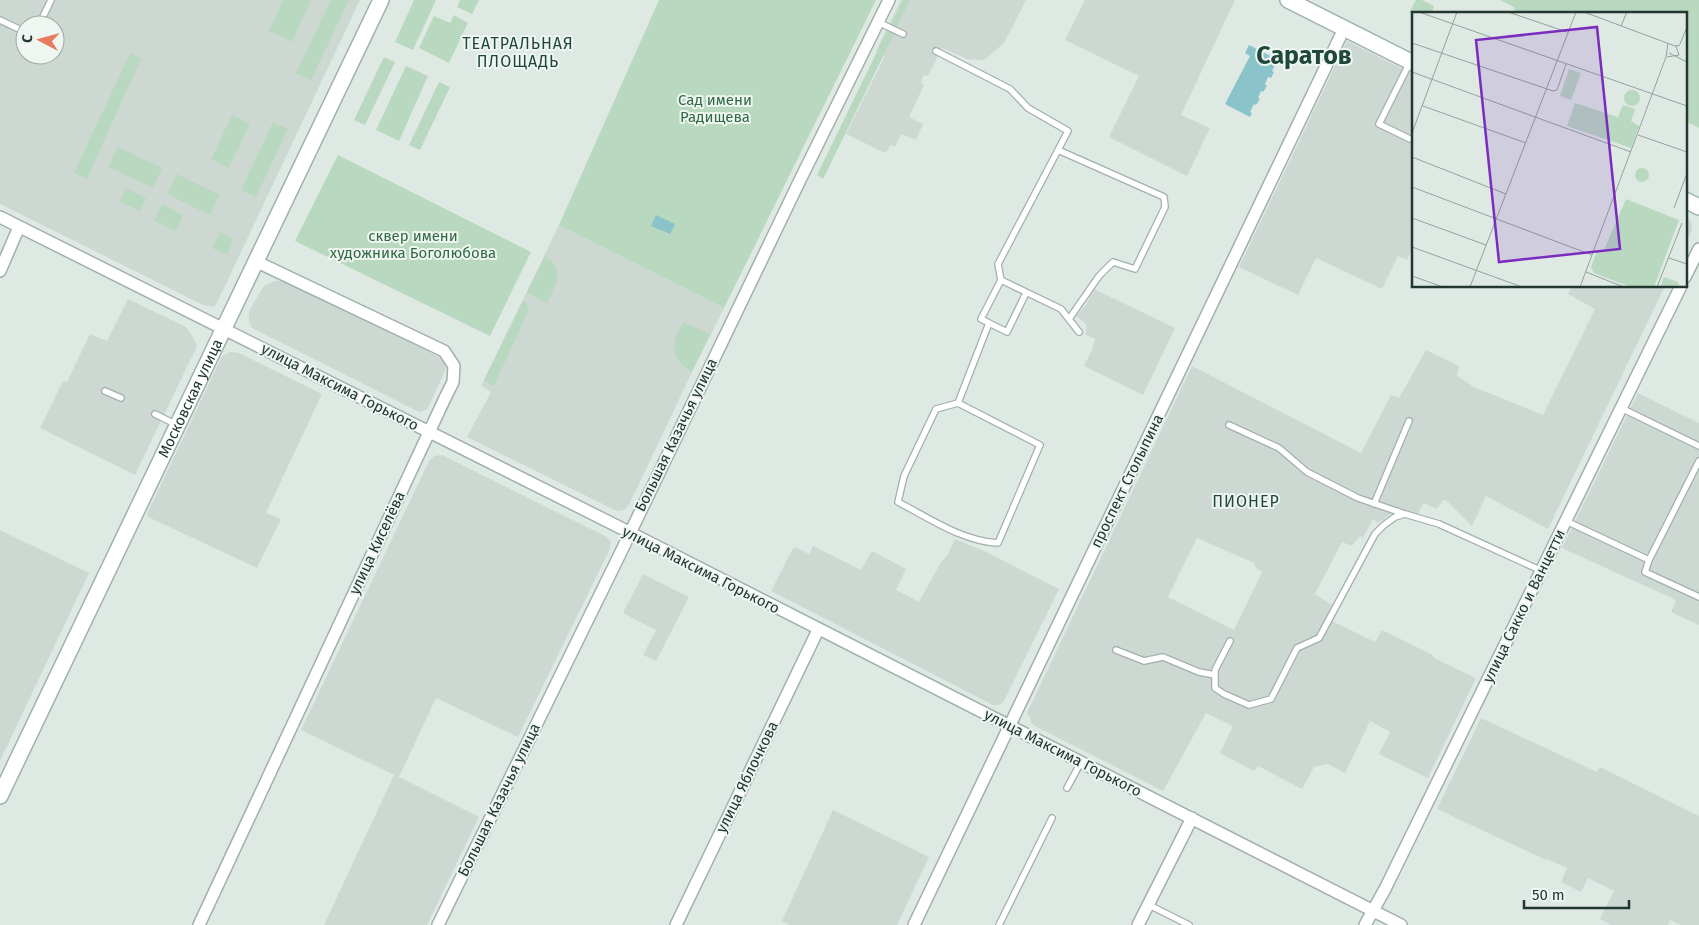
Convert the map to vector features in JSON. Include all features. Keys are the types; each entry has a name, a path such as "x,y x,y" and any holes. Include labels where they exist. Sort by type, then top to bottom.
{"main road":[{"name":"Московская улица","path":"0,796 381,0"},
{"path":"1288,0 1411,62"},
{"path":"1686,200 1699,207"}],"street":[{"name":"Большая Казачья улица","path":"438,925 888,0"},
{"name":"проспект Столыпина","path":"914,925 1340,37"},
{"name":"улица Максима Горького","path":"0,217 630,533 1401,925"},
{"path":"0,270 19,227"},
{"path":"1686,275 1699,249"},
{"name":"улица Киселёва","path":"199,925 429,433 452,382 454,366 444,351 256,261"},
{"name":"улица Сакко и Ванцетти","path":"1365,925 1385,889 1680,288"},
{"name":"улица Яблочкова","path":"676,925 818,630"},
{"path":"1138,925 1192,818"}],"lane":[{"path":"44,15 51,0"},
{"path":"0,20 15,27"},
{"path":"878,22 902,34"},
{"path":"936,51 1010,89 1028,108 1068,131 998,264 1001,280 982,319 1007,332 1026,293"},
{"path":"1410,139 1379,124 1411,62"},
{"path":"1058,150 1164,197 1165,207 1135,269 1113,262 1099,276 1069,319"},
{"path":"1001,280 1061,309 1079,332"},
{"path":"958,403 989,323"},
{"path":"105,391 121,398"},
{"path":"958,403 1040,445 998,543 962,535 898,502 904,476 936,409 958,403"},
{"path":"1621,408 1699,446"},
{"path":"155,414 177,425"},
{"path":"1374,504 1408,421"},
{"path":"1229,425 1279,448 1307,472 1358,498 1439,524 1542,571"},
{"path":"1699,461 1645,572 1699,597"},
{"path":"1230,641 1215,670 1215,688 1249,705 1271,699 1297,648 1319,638 1375,534 1395,517 1405,514"},
{"path":"1566,521 1650,560"},
{"path":"1116,650 1144,661 1163,657 1199,672 1215,676"},
{"path":"1067,788 1081,762"},
{"path":"999,925 1052,818"},
{"path":"1148,905 1189,925"}],"shaded area":[{"path":"0,0 360,0 216,305 213,307 203,305 0,204"},
{"path":"901,0 1026,0 1004,43 984,60 967,59 942,48 928,76 924,75 921,83 924,85 909,117 923,124 916,140 901,134 895,147 891,145 885,153 846,134 885,56 876,51"},
{"path":"1085,0 1235,0 1181,115 1210,128 1187,176 1109,137 1139,76 1065,40"},
{"path":"1347,41 1412,74 1412,251 1407,260 1398,256 1382,289 1316,258 1298,295 1239,267"},
{"path":"1686,214 1691,222 1692,230 1686,242"},
{"path":"559,225 724,308 629,505 624,510 617,511 467,437 491,392 481,386"},
{"path":"275,281 290,281 437,356 443,361 446,369 427,410 419,412 252,328 249,322 249,311 264,286"},
{"path":"1571,288 1664,288 1548,529 1486,496 1472,526 1447,501 1443,500 1437,509 1423,503 1418,514 1396,510 1378,523 1373,519 1363,538 1360,536 1352,546 1342,542 1315,594 1332,605 1326,618 1375,642 1382,630 1476,678 1428,778 1379,754 1390,732 1370,721 1345,773 1328,764 1314,767 1302,789 1258,766 1254,771 1220,753 1233,726 1206,713 1163,791 1033,725 1027,713 1192,366 1361,453 1391,395 1399,398 1426,350 1459,366 1457,376 1474,387 1543,415 1595,309 1568,294","holes":["1197,538 1254,563 1256,568 1262,572 1234,630 1168,597"]},
{"path":"1094,289 1175,328 1143,395 1084,366 1095,339 1085,334 1087,325 1076,316 1086,305"},
{"path":"128,299 186,327 197,346 135,475 40,428 63,381 67,382 90,334 107,341"},
{"path":"230,352 239,353 322,394 266,513 281,519 257,568 146,516 222,356"},
{"path":"1638,393 1699,423 1699,625 1671,612 1676,600 1562,548"},
{"path":"442,455 607,537 611,542 609,551 518,737 436,698 399,777 479,817 427,925 324,925 394,775 301,730 429,461 434,456"},
{"path":"0,530 89,573 0,761"},
{"path":"955,539 984,551 1059,589 1003,703 998,705 993,705 771,591 792,550 795,547 809,554 813,546 861,570 872,551 906,569 896,590 919,602"},
{"path":"643,574 689,597 656,661 643,655 656,630 623,613"},
{"path":"1481,718 1597,772 1600,767 1699,816 1699,925 1681,925 1670,920 1668,925 1611,925 1600,919 1614,891 1588,878 1581,892 1561,882 1567,868 1437,809"},
{"path":"833,810 929,857 897,925 789,925 782,921"}],"green space":[{"path":"283,0 311,0 292,42 269,31"},
{"path":"331,0 349,0 311,80 296,73"},
{"path":"414,0 436,0 413,50 395,42"},
{"path":"460,0 479,0 472,14 457,7"},
{"name":"Сад имени Радищева","path":"659,0 876,0 724,308 559,225"},
{"path":"903,0 910,0 897,27 891,25"},
{"path":"1416,0 1422,0 1434,6 1432,12 1409,13"},
{"path":"1500,0 1699,0 1699,128 1686,122 1686,12 1515,12 1514,7"},
{"path":"454,15 468,23 449,63 419,48 434,16 450,23"},
{"path":"888,29 895,32 823,179 817,175"},
{"path":"130,53 141,59 87,179 74,173"},
{"path":"384,57 395,62 365,125 354,120"},
{"path":"406,66 428,76 399,141 376,130"},
{"path":"439,82 450,87 420,150 409,145"},
{"path":"232,115 250,124 229,168 211,159"},
{"path":"273,122 288,129 256,197 241,190"},
{"path":"118,147 162,168 153,188 108,167"},
{"name":"сквер имени художника Боголюбова","path":"338,155 531,252 490,336 295,241"},
{"path":"177,174 220,195 210,215 167,194"},
{"path":"126,188 146,198 140,211 120,202"},
{"path":"162,204 183,215 176,231 154,221"},
{"path":"220,232 234,239 227,255 212,248"},
{"path":"545,256 555,266 557,272 556,284 547,303 527,292"},
{"path":"523,301 528,305 529,309 494,386 484,380"},
{"path":"683,322 710,334 692,372 679,361 674,349 676,337"}],"water":[{"path":"1249,45 1280,61 1277,66 1275,65 1271,78 1268,77 1265,84 1267,86 1263,92 1261,91 1258,98 1260,99 1256,105 1254,104 1250,117 1225,104 1250,56 1245,53"},
{"path":"656,215 675,224 670,234 651,226"}],"district":[{"name":"ТЕАТРАЛЬНАЯ ПЛОЩАДЬ","path":"518,52"},
{"name":"Саратов","path":"1304,56"},
{"name":"ПИОНЕР","path":"1246,501"}]}
